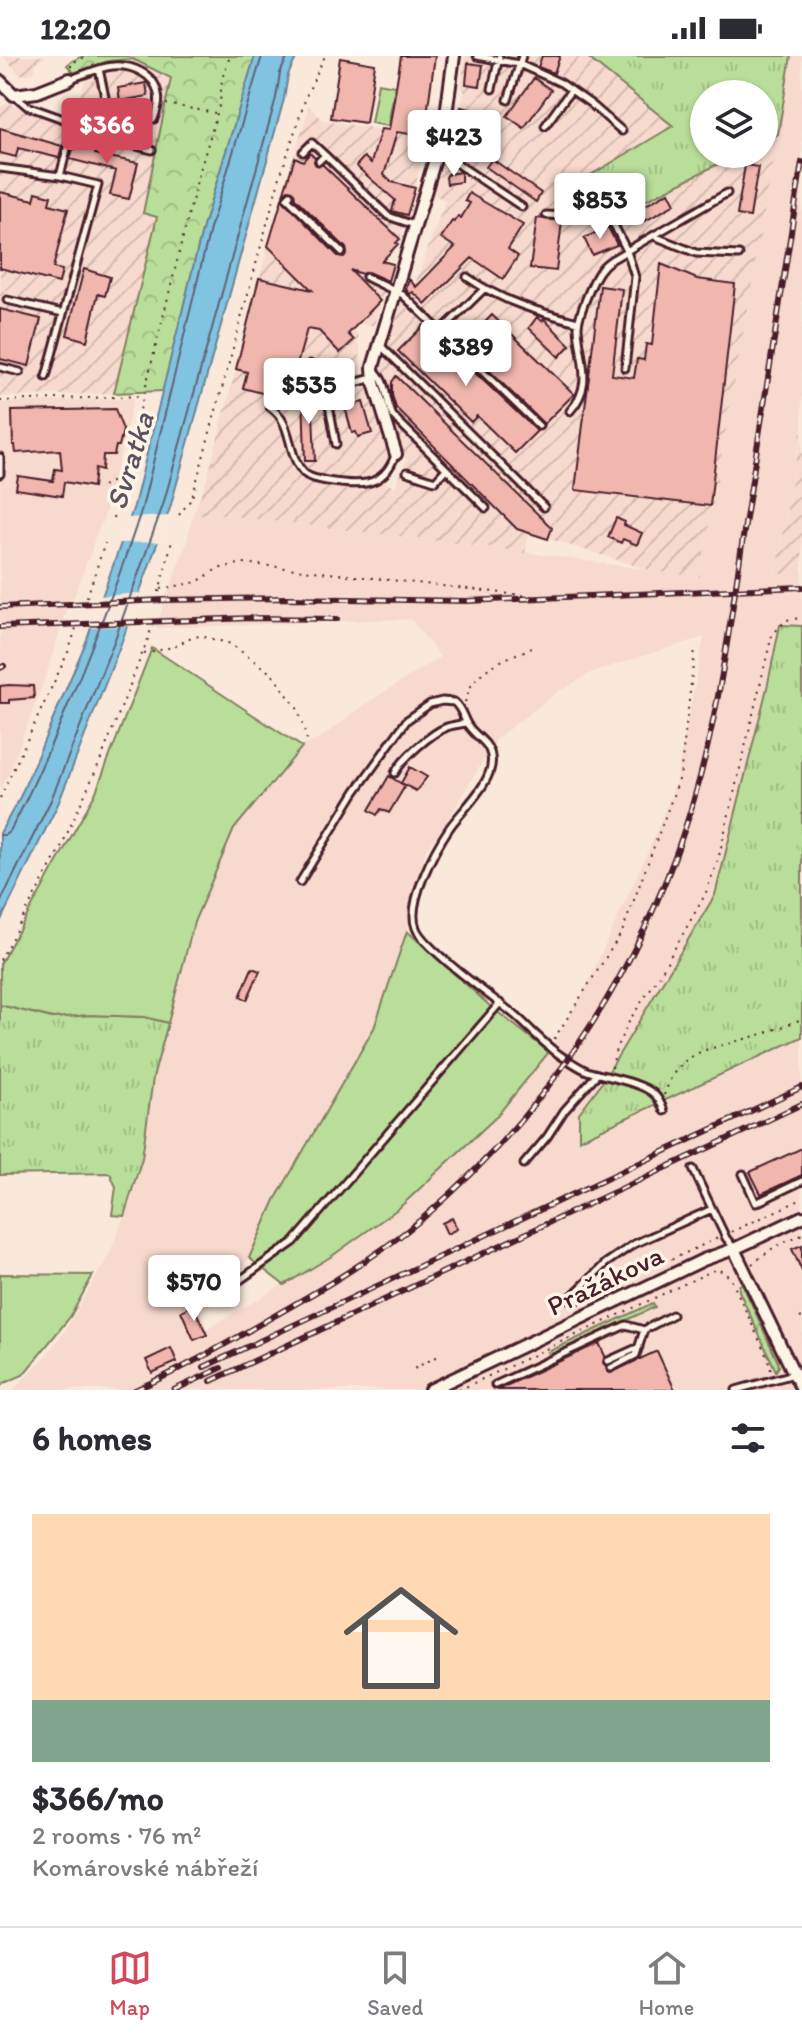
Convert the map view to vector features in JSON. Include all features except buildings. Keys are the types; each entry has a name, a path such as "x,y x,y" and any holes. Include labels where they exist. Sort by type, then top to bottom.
{"street":[{"path":"396,454 383,418 373,373 444,129 454,56"},
{"path":"0,81 14,95 37,92 70,79"},
{"name":"Pražákova","path":"430,1390 703,1260 802,1217"},
{"path":"734,1249 798,1372 802,1390"}],"lane":[{"path":"477,56 519,64 561,83 622,131"},
{"path":"508,100 522,56"},
{"path":"492,89 498,58"},
{"path":"70,79 116,65 143,72 154,82 158,91 159,103 154,119"},
{"path":"97,111 105,97 99,69"},
{"path":"545,126 571,90"},
{"path":"14,95 27,106 94,130 105,138 152,150"},
{"path":"60,176 74,122"},
{"path":"303,152 312,143 383,212 415,225"},
{"path":"437,150 522,207"},
{"path":"319,161 325,155"},
{"path":"0,168 98,185 46,377"},
{"path":"570,411 581,395 585,371 578,322 594,279 602,268 627,251 727,193"},
{"path":"290,195 287,198 342,252"},
{"path":"546,215 606,219 614,225 635,277 625,368"},
{"path":"654,236 696,253 739,255"},
{"path":"366,277 396,290 539,426"},
{"path":"467,277 484,289 524,307 578,322"},
{"path":"441,331 484,289"},
{"path":"7,300 63,313"},
{"path":"380,344 544,507"},
{"path":"310,364 327,380 347,386 373,373 382,378 393,416 486,508"},
{"path":"0,367 20,372"},
{"path":"332,382 329,405 336,444"},
{"path":"270,407 278,412 285,424 298,465 310,478 349,485 368,483 385,474 396,454"},
{"path":"0,457 0,474"},
{"path":"407,472 435,481 446,469"},
{"path":"300,882 355,792 407,720 430,704 454,702 462,711 466,723 488,747 491,755 489,773 438,848 416,900 413,920 418,933 431,948 562,1057 584,1070 648,1090 655,1095 664,1111"},
{"path":"395,773 400,763 425,742 445,728 466,723"},
{"path":"223,1292 294,1242 500,1003"},
{"path":"524,1164 597,1074"},
{"path":"693,1169 734,1249"},
{"path":"743,1174 756,1203 802,1181"},
{"path":"569,1299 606,1263 634,1244 712,1209"},
{"path":"495,1385 626,1325 644,1330 672,1315"},
{"path":"611,1368 636,1355 644,1330"},
{"path":"608,1361 639,1347"},
{"path":"736,1390 798,1372"},
{"path":"764,1382 767,1390"}],"path":[{"path":"70,79 71,63 88,56"},
{"path":"179,515 192,498 279,180 307,94 325,56"},
{"path":"113,518 198,177 220,103 227,57"},
{"path":"159,103 216,113"},
{"path":"0,401 144,396"},
{"path":"103,486 124,478"},
{"path":"172,541 160,590 197,582 217,569 243,563 537,597"},
{"path":"87,597 105,543"},
{"path":"611,1076 616,1048 705,895 718,860 772,635 786,620 802,618"},
{"path":"0,960 61,847 101,759 152,625"},
{"path":"0,798 69,650 76,628"},
{"path":"143,654 176,646 191,637 202,636 231,644 272,674 297,708 307,740"},
{"path":"462,711 477,677 504,660 532,648"},
{"path":"549,1047 622,932 680,777 695,649"},
{"path":"660,1103 672,1075 687,1059 702,1051 802,1019"},
{"path":"579,1304 591,1299 610,1283 643,1268 666,1262 802,1199"},
{"path":"745,1272 773,1248 802,1234"},
{"path":"787,1241 789,1246"},
{"path":"420,1367 415,1369 440,1355"}],"shaded area":[{"path":"3,56 46,56 36,64 35,72 27,75 19,74"},
{"path":"465,56 586,56 674,127 586,178 623,212 710,168 772,168 700,577 653,571 530,533 525,553 214,514 193,515 207,479 268,246 309,106 323,120 427,137 400,239 383,261 393,264 374,325 364,326 360,322 353,329 359,335 357,343 360,346 361,374 370,385 391,450 388,463 378,475 395,487 406,461 386,416 378,379 389,342 394,338 391,334 408,283 411,281 415,284 445,201 434,194 465,92 461,88"},
{"path":"791,56 802,56 802,427 775,573 802,574 802,626 780,626 715,895 604,1081 802,1025 802,1377 791,1384 792,1390 13,1390 64,1332 109,1255 142,1158 153,1078 194,922 234,829 302,747 319,739 370,701 440,657 411,619 155,628 187,541 193,515 214,514 488,547 700,577 771,168 778,168 778,130","holes":["704,637 675,785 582,995 549,1052 496,1117 399,1208 332,1256 207,1329 196,1301 230,1283 249,1258 275,1200 374,1028 407,931 426,850 497,738 555,694 593,672"]},
{"path":"133,59 171,78 143,213 157,217 114,393 0,397 0,107 9,102 67,123 97,130 90,126 76,106 85,81 82,70 108,61"},
{"path":"134,398 104,518 74,597 70,598 46,676 0,791 0,403"},
{"path":"802,427 802,574 775,574"}],"green space":[{"path":"83,56 255,56 203,227 163,391 114,393 157,217 143,213 171,78 133,59 108,61 75,74 67,65"},
{"path":"586,56 791,56 778,134 778,80 690,80 690,168 710,168 623,212 586,178 673,126"},
{"path":"378,83 395,86 388,126 371,123"},
{"path":"780,625 802,626 802,1037 579,1140 579,1113 603,1081 715,895"},
{"path":"152,648 302,747 234,829 194,922 168,1023 145,1017 90,1015 53,1018 0,1005 0,964 95,794"},
{"path":"407,931 490,1006 549,1052 496,1117 399,1208 332,1256 284,1285 249,1258 275,1200 374,1028"},
{"path":"0,1005 52,1018 90,1015 145,1017 168,1023 153,1078 142,1158 124,1216 112,1215 116,1187 110,1173 0,1175"},
{"path":"0,1274 93,1275 70,1317 23,1375 0,1387"},
{"path":"742,1283 778,1362 776,1371 739,1291"},
{"path":"653,1303 655,1307 550,1355 548,1352"}],"water":[{"path":"255,56 297,56 288,75 284,99 170,508 58,804 0,922 0,833 20,797 86,642 134,506 203,227"}],"pier":[{"path":"171,516 162,542 118,543 126,518"},
{"path":"143,593 131,626 86,628 98,596"}],"railway":[{"path":"135,1390 202,1357 328,1285 423,1218 508,1135 582,1040 613,988 666,881 706,753 727,642 802,162"},
{"path":"0,607 287,598 467,601 802,587"},
{"path":"0,627 252,618 337,619"},
{"path":"0,668 4,666"},
{"path":"204,1367 802,1087"},
{"path":"211,1381 802,1104"},
{"path":"174,1390 221,1368"}],"water label":[{"name":"Svratka","path":"130,461"}]}
